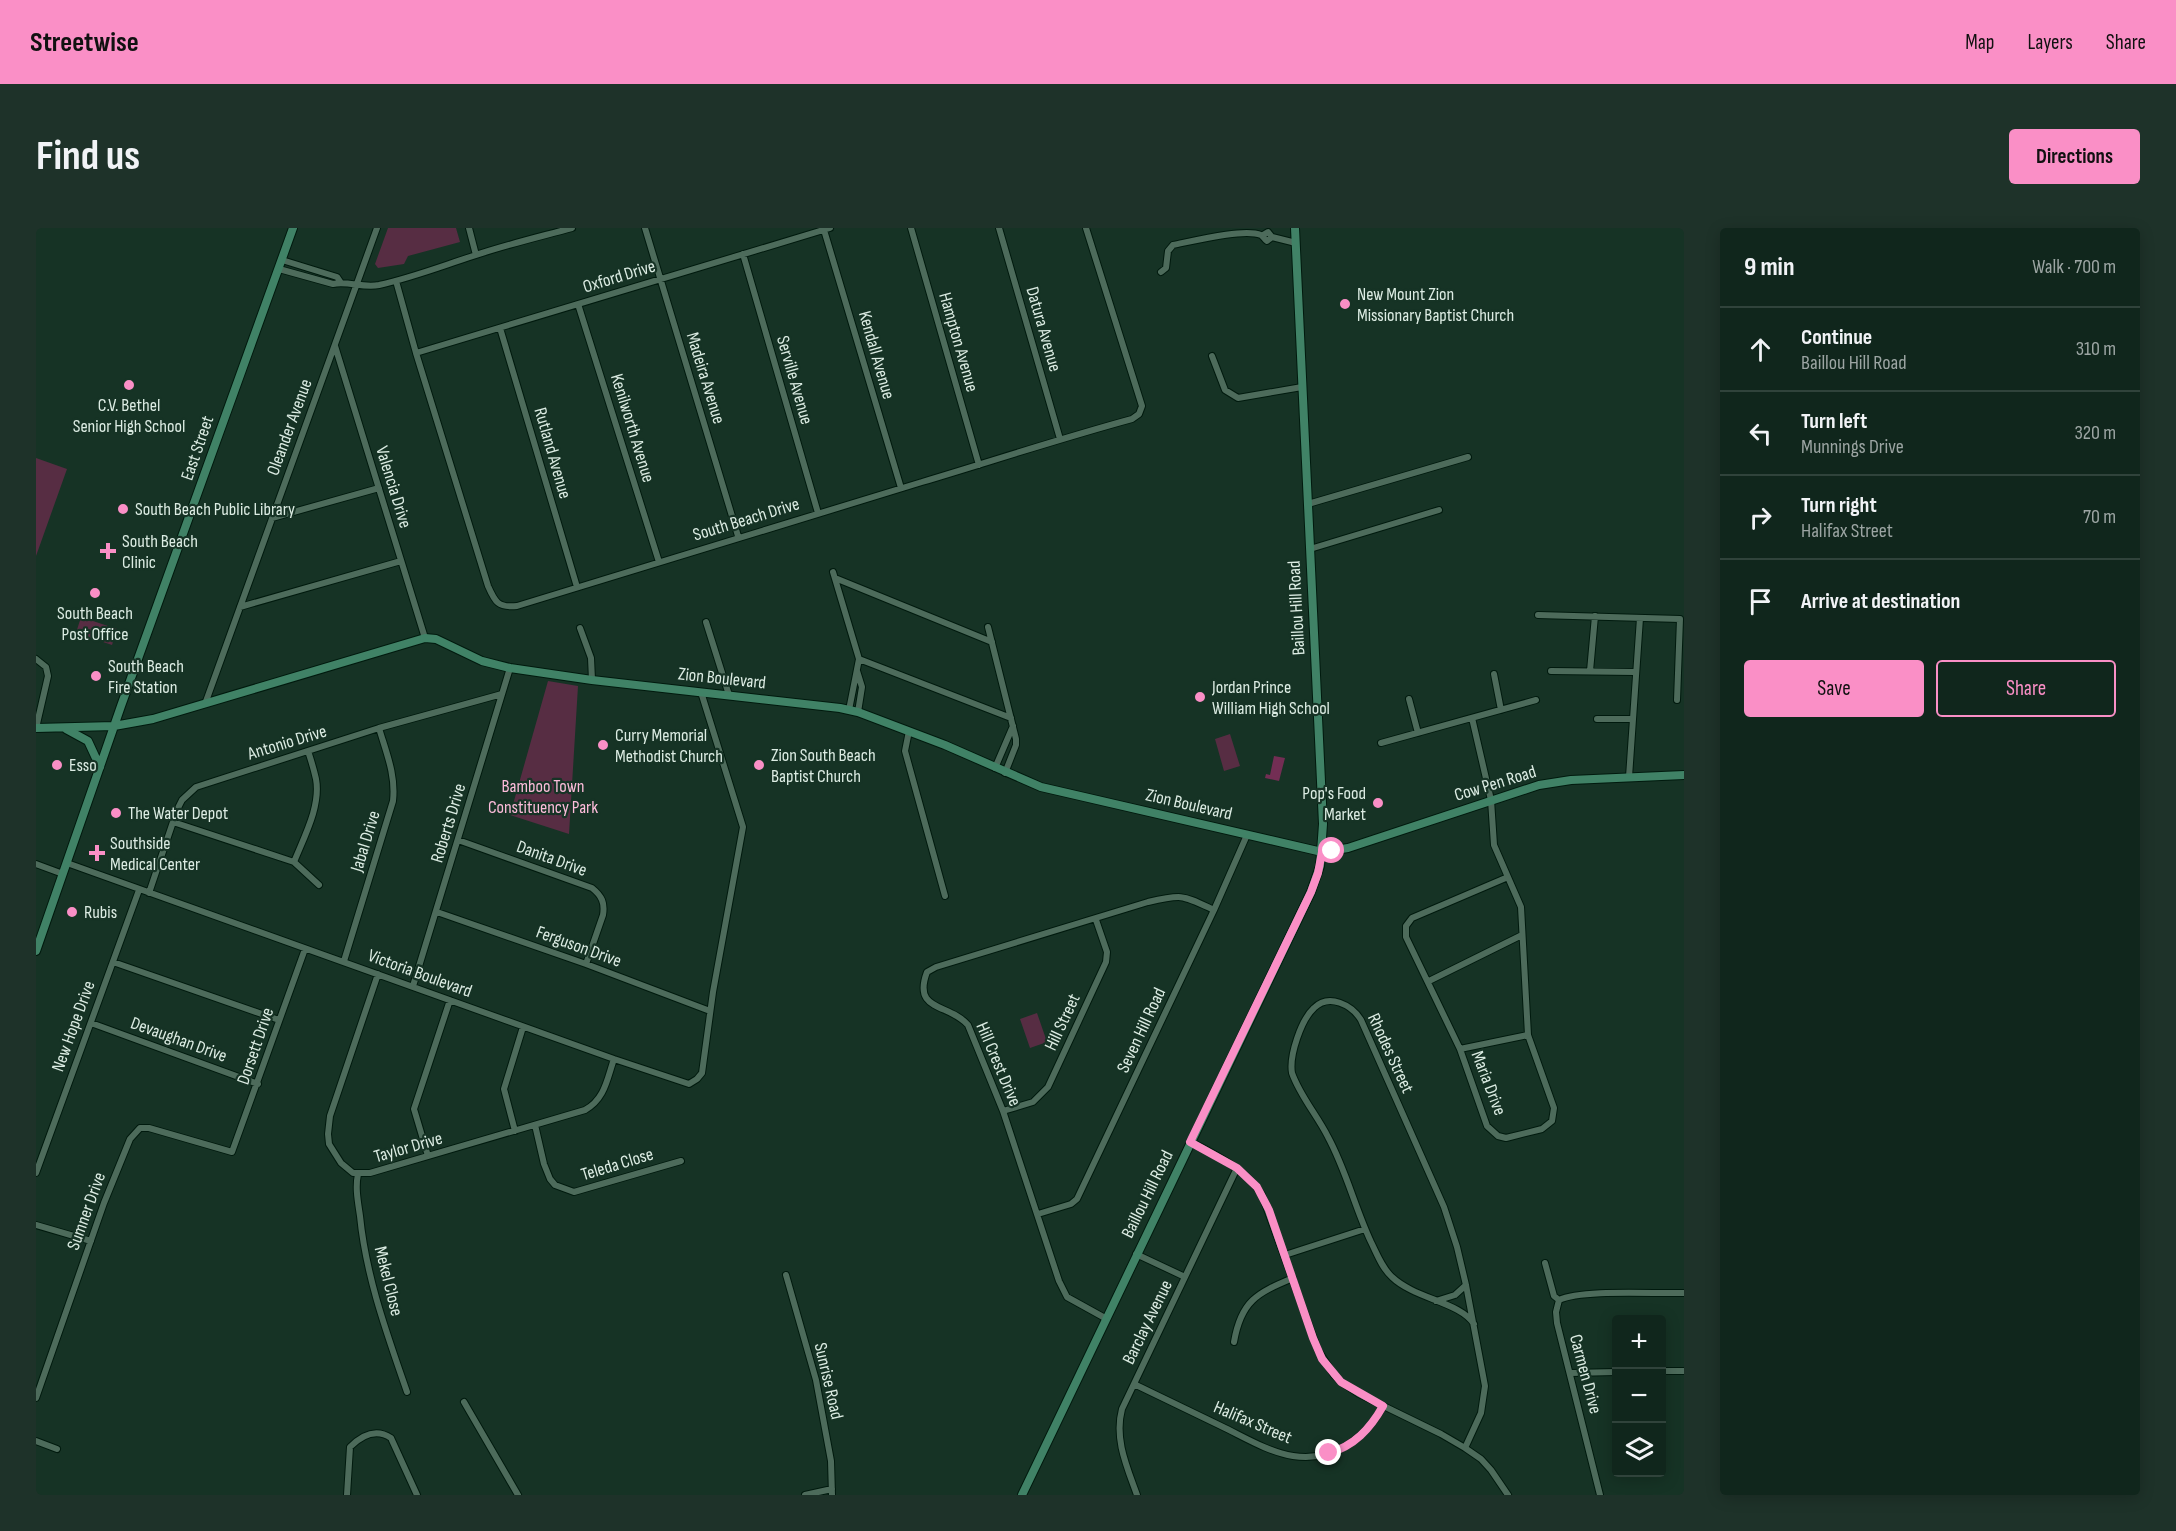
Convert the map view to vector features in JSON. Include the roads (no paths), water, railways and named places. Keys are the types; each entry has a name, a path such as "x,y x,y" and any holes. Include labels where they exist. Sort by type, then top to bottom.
{"main road":[{"name":"East Street","path":"36,951 114,726 293,228"},
{"name":"Baillou Hill Road","path":"1022,1495 1311,892 1318,873 1322,852 1323,812 1295,228"},
{"path":"36,728 114,726 153,719 425,638"},
{"name":"Zion Boulevard","path":"425,638 443,642 482,661 510,668 592,680 832,706 858,712 909,731 1038,787 1322,852"},
{"path":"65,728 88,741 100,767"},
{"name":"Cow Pen Road","path":"1322,852 1348,848 1539,785 1571,780 1684,775"}],"street":[{"name":"Oleander Avenue","path":"205,704 377,228"},
{"path":"469,228 476,255"},
{"path":"279,269 326,282 356,286 376,285 572,228"},
{"name":"Madeira Avenue","path":"645,228 738,536"},
{"name":"Hampton Avenue","path":"911,228 979,465"},
{"name":"Datura Avenue","path":"999,228 1060,439"},
{"name":"South Beach Drive","path":"396,281 488,586 494,599 506,607 517,606 738,536 1132,419 1139,414 1142,406 1086,228"},
{"name":"Oxford Drive","path":"416,353 827,229"},
{"name":"Kendall Avenue","path":"827,229 901,488"},
{"path":"1161,272 1166,268 1168,251 1173,245 1233,231 1249,231 1263,235 1268,232 1272,237 1296,243"},
{"name":"Serville Avenue","path":"743,254 818,513"},
{"path":"282,260 337,277 341,283"},
{"name":"Kenilworth Avenue","path":"578,304 659,562"},
{"name":"Rutland Avenue","path":"500,328 577,587"},
{"name":"Valencia Drive","path":"335,345 425,638"},
{"path":"1212,356 1225,390 1238,398 1302,387"},
{"path":"1308,504 1468,457"},
{"path":"272,518 379,488"},
{"path":"1310,549 1439,510"},
{"path":"240,608 401,561"},
{"path":"849,710 859,659 834,575 992,642"},
{"path":"1538,615 1680,619 1677,700"},
{"path":"1590,671 1595,616"},
{"path":"1629,777 1640,618"},
{"path":"706,622 729,695"},
{"path":"988,627 1016,745 1005,773"},
{"path":"580,628 591,658 592,680"},
{"path":"36,659 46,667 48,676 36,728"},
{"path":"859,659 1012,722"},
{"name":"Roberts Drive","path":"413,986 510,668"},
{"path":"856,671 862,687 858,712"},
{"path":"1551,671 1635,672"},
{"path":"1494,674 1501,710"},
{"path":"702,692 743,827 710,1011"},
{"name":"Antonio Drive","path":"149,893 182,800 196,787 379,728 502,694"},
{"path":"1409,699 1418,733"},
{"path":"1381,743 1536,700"},
{"name":"Maria Drive","path":"1472,718 1491,800 1494,845 1508,876 1521,907 1528,1035 1554,1108 1552,1121 1542,1129 1506,1138 1498,1136 1487,1126 1460,1049 1406,937 1406,926 1412,918 1508,876"},
{"path":"1597,720 1632,719"},
{"path":"995,768 1012,722"},
{"name":"Jabal Drive","path":"344,961 393,801 392,771 379,728"},
{"path":"909,731 904,751 945,896"},
{"path":"294,862 312,814 316,791 316,780 308,751"},
{"path":"173,822 294,862 319,885"},
{"name":"Seven Hill Road","path":"1038,1214 1071,1204 1077,1199 1214,910 1247,835"},
{"name":"Danita Drive","path":"458,840 592,888 598,893 604,907 603,915 586,964"},
{"name":"Victoria Boulevard","path":"67,863 523,1027 689,1084 702,1072 710,1011"},
{"path":"36,864 63,874"},
{"name":"New Hope Drive","path":"36,1173 139,890"},
{"name":"Hill Crest Drive","path":"1105,1318 1067,1297 1059,1281 1003,1111 968,1025 961,1017 935,1007 923,994 923,982 927,972 1148,902 1184,896 1214,910"},
{"name":"Ferguson Drive","path":"437,912 586,964 710,1011"},
{"name":"Hill Street","path":"1003,1111 1033,1101 1048,1087 1106,962 1107,952 1096,920"},
{"path":"1429,981 1522,934"},
{"name":"Dorsett Drive","path":"232,1152 305,949"},
{"path":"113,962 279,1020"},
{"name":"Taylor Drive","path":"378,974 330,1116 329,1144 348,1171 358,1174 370,1173 592,1106 603,1092 614,1059"},
{"path":"428,1156 414,1109 450,1000"},
{"name":"Rhodes Street","path":"1465,1448 1477,1422 1485,1395 1485,1377 1466,1285 1457,1247 1444,1207 1364,1025 1356,1012 1334,1001 1315,1006 1306,1019 1293,1051 1291,1068 1294,1079 1329,1137 1346,1174 1365,1229 1382,1263 1390,1275 1412,1292 1463,1312 1474,1324"},
{"name":"Devaughan Drive","path":"91,1023 258,1084"},
{"path":"515,1131 504,1089 523,1027"},
{"path":"1460,1049 1528,1035"},
{"name":"Teleda Close","path":"535,1125 550,1179 555,1185 574,1192 681,1161"},
{"name":"Sumner Drive","path":"36,1398 104,1203 130,1139 140,1128 158,1130 232,1152"},
{"path":"1190,1142 1237,1168 1251,1180 1266,1201 1316,1344 1328,1368 1350,1389 1441,1434 1481,1459 1508,1495"},
{"name":"Barclay Avenue","path":"1137,1495 1124,1457 1119,1432 1122,1409 1237,1168"},
{"name":"Mekel Close","path":"358,1174 356,1183 361,1229 374,1297 407,1392"},
{"path":"36,1225 91,1241"},
{"path":"1285,1255 1365,1229"},
{"path":"1136,1254 1185,1277"},
{"name":"Carmen Drive","path":"1545,1263 1554,1296 1559,1300 1556,1312 1557,1323 1600,1495"},
{"name":"Sunrise Road","path":"786,1275 816,1380 831,1461 832,1492"},
{"path":"1234,1342 1239,1321 1247,1304 1265,1289 1293,1278"},
{"path":"1436,1301 1455,1295 1466,1285"},
{"path":"1559,1300 1567,1296 1585,1294 1684,1293"},
{"path":"1666,1371 1684,1371"},
{"path":"1571,1373 1612,1372"},
{"name":"Halifax Street","path":"1134,1384 1264,1446 1294,1456 1315,1456 1346,1447 1368,1428 1383,1406"},
{"path":"464,1402 518,1495"},
{"path":"347,1495 350,1447 364,1436 378,1432 391,1437 417,1495"},
{"path":"36,1441 57,1449"},
{"path":"805,1495 832,1492"}],"place":[{"name":"New Mount Zion Missionary Baptist Church","path":"1345,304"},
{"name":"C.V. Bethel Senior High School","path":"129,385"},
{"name":"South Beach Public Library","path":"123,509"},
{"name":"South Beach Clinic","path":"108,551"},
{"name":"South Beach Post Office","path":"95,593"},
{"name":"South Beach Fire Station","path":"96,676"},
{"name":"Jordan Prince William High School","path":"1200,697"},
{"name":"Curry Memorial Methodist Church","path":"603,745"},
{"name":"Esso","path":"57,765"},
{"name":"Zion South Beach Baptist Church","path":"759,765"},
{"name":"Pop's Food Market","path":"1378,803"},
{"name":"The Water Depot","path":"116,813"},
{"name":"Southside Medical Center","path":"97,853"},
{"name":"Rubis","path":"72,912"}],"park label":[{"name":"Bamboo Town Constituency Park","path":"543,796"}]}
